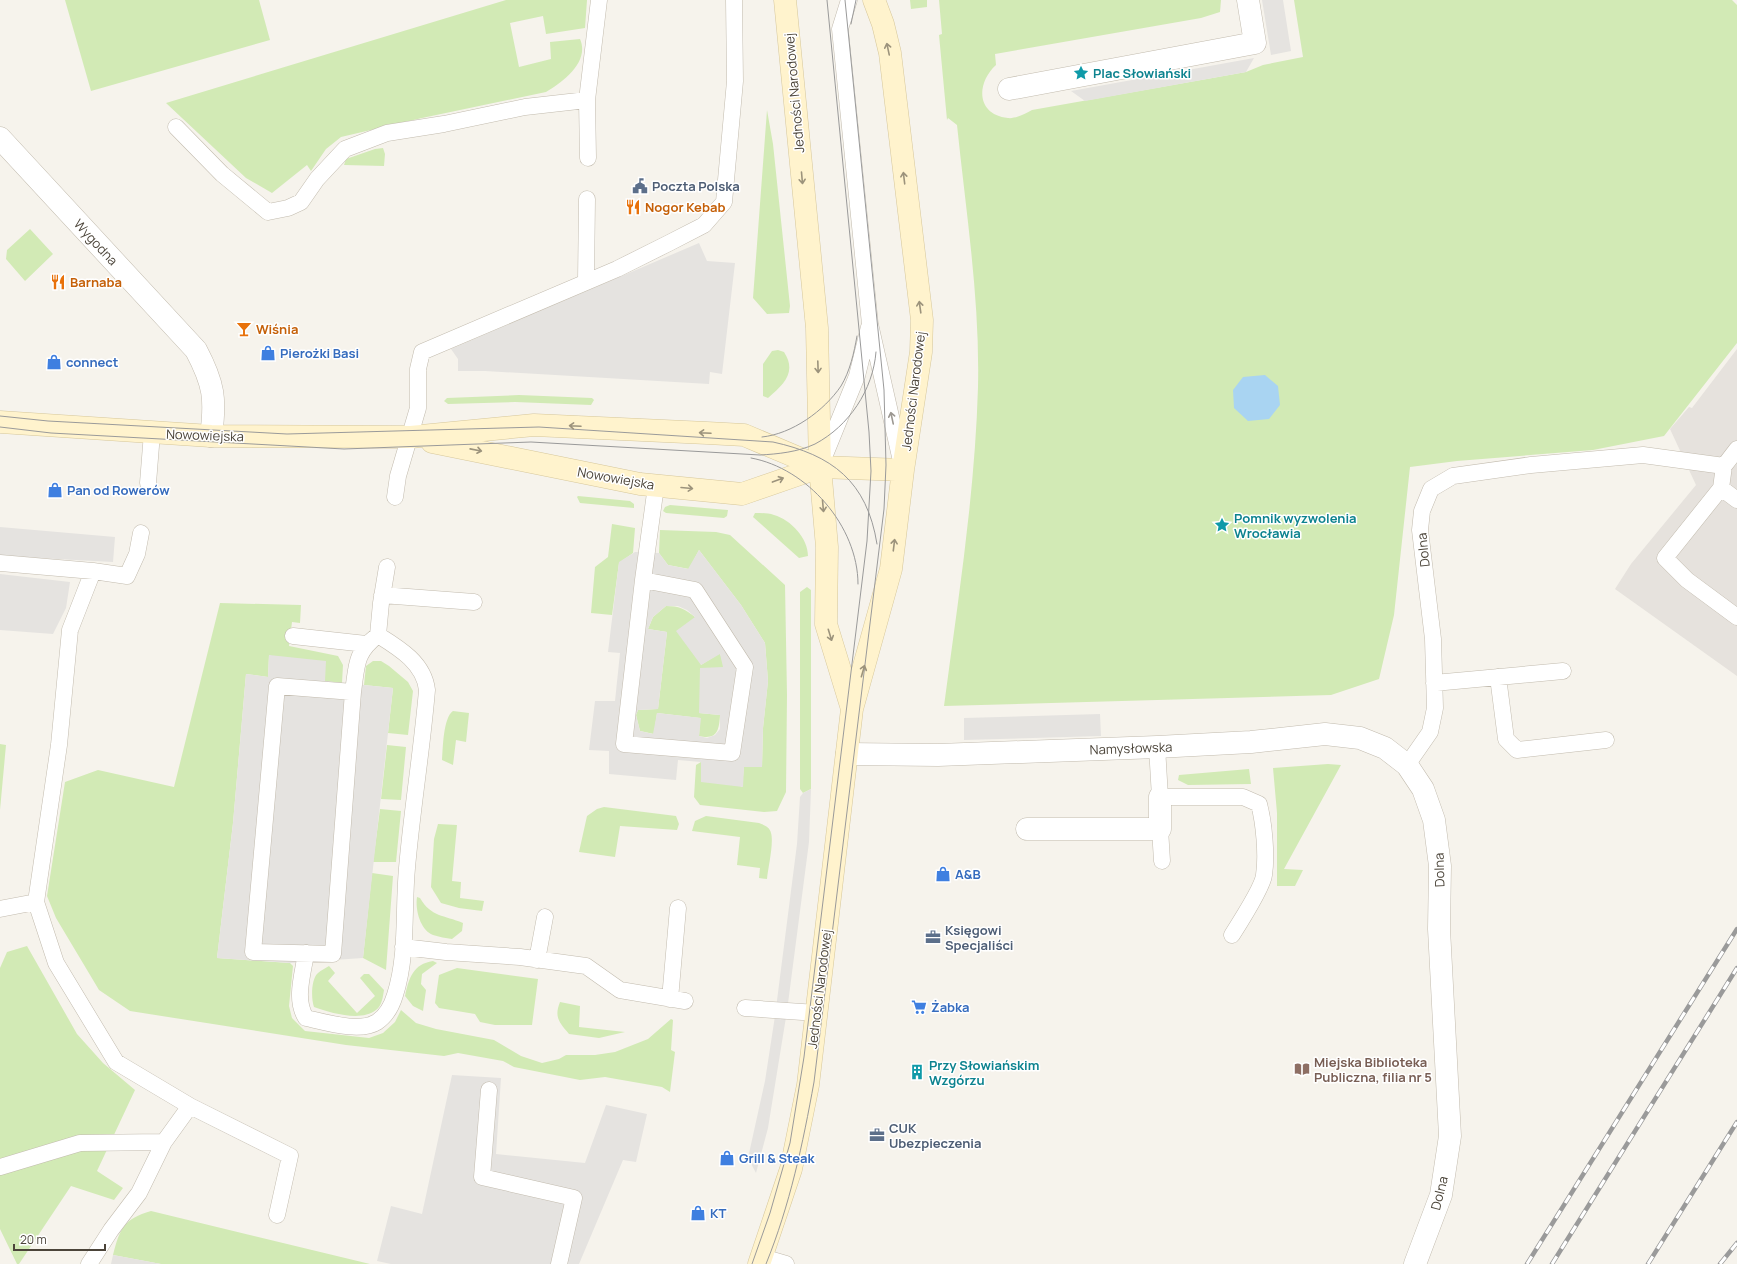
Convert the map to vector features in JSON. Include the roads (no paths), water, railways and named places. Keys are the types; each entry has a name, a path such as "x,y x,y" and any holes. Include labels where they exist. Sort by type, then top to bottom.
{"street":[{"name":"Jedności Narodowej","path":"785,0 817,328 820,467 827,547 826,624 852,709"},
{"name":"Jedności Narodowej","path":"760,1260 791,1169 808,1085 852,709 891,569 903,470 921,352 922,320 890,53 883,24 874,0"},
{"path":"1009,89 1255,43 1248,0"},
{"name":"Wygodna","path":"0,138 196,350 208,374 213,390 214,408 211,436"},
{"name":"Nowowiejska","path":"0,422 211,436 410,437 534,425 744,435 820,467 903,470"},
{"name":"Nowowiejska","path":"410,437 640,484 742,494 820,467"},
{"name":"Namysłowska","path":"847,754 938,755 1158,747 1251,742 1325,734 1360,738 1385,748 1407,765"},
{"name":"Dolna","path":"1407,765 1423,789 1434,820 1440,866 1439,929 1450,1136 1441,1195 1415,1264"},
{"path":"1027,829 1160,829 1160,797"}],"lane":[{"path":"588,158 587,100 598,0"},
{"path":"395,497 398,476 418,408 418,369 422,352 617,268 704,225 724,202 735,81 734,0"},
{"path":"849,0 840,29 870,324 885,384 903,470"},
{"path":"176,127 222,174 268,212 288,208 301,202 317,179 344,149 387,133 444,124 525,107 587,100"},
{"path":"586,281 588,199"},
{"path":"820,467 857,376 870,324"},
{"path":"148,483 152,433"},
{"path":"1737,449 1724,466 1720,488 1665,558 1687,580 1737,617"},
{"name":"Dolna","path":"1407,765 1430,732 1435,708 1433,639 1420,530 1422,511 1431,489 1453,476 1531,465 1643,455 1724,466"},
{"path":"643,580 696,590 745,667 732,753 624,744 643,580 656,486"},
{"path":"1720,488 1737,500"},
{"path":"0,563 93,570 127,576 137,554 141,532"},
{"path":"353,692 277,686 253,952 333,954 353,692 357,660 372,639 387,567"},
{"path":"93,570 70,630 59,745 36,902 56,963 116,1062 190,1106 290,1156 277,1215"},
{"path":"382,595 474,602"},
{"path":"293,636 372,639 402,649 426,680 427,690 406,869 403,947 396,994 391,1008 378,1021 367,1028 340,1025 306,1018 301,1010 300,997 306,953"},
{"path":"1434,683 1563,671"},
{"path":"1498,677 1506,739 1517,750 1606,740"},
{"path":"1158,747 1160,797 1243,797 1259,804 1263,820 1264,876 1243,918 1232,935"},
{"path":"1160,829 1162,861"},
{"path":"0,909 36,902"},
{"path":"403,947 586,966 620,990 677,1000 678,908"},
{"path":"537,960 545,917"},
{"path":"745,1008 817,1013"},
{"path":"489,1090 482,1177 574,1198 559,1264"},
{"path":"89,1264 111,1230 139,1193 164,1142 190,1106"},
{"path":"0,1167 80,1143 164,1142"},
{"path":"760,1260 786,1264"}],"water":[{"path":"1265,375 1278,386 1280,405 1269,419 1248,421 1234,408 1233,390 1243,377"}],"tram line":[{"path":"752,1264 770,1213 790,1143 804,1057 867,541 871,471 869,432 827,0"},
{"path":"766,1264 775,1242 789,1197 814,1082 884,509 886,465 884,390 845,0"},
{"path":"851,24 856,0"},
{"path":"762,437 773,435 796,426 826,404 841,386 847,374 857,336"},
{"path":"0,427 51,433 344,449 531,442 760,455 774,454 795,451 808,447 815,444 838,427 857,406 864,393 870,380 876,352"},
{"path":"0,416 48,421 287,434 539,427 773,442 813,455 829,463 843,474 855,487 865,503 872,522 877,544"},
{"path":"751,458 772,464 791,474 809,487 826,503 839,521 849,541 856,562 858,584"}],"railway":[{"path":"1527,1264 1737,929"},
{"path":"1552,1264 1737,968"},
{"path":"1648,1264 1737,1122"},
{"path":"1720,1264 1737,1243"}],"place":[{"name":"Plac Słowiański","path":"1081,73"},
{"name":"Poczta Polska","path":"640,186"},
{"name":"Nogor Kebab","path":"633,207"},
{"name":"Barnaba","path":"58,282"},
{"name":"Wiśnia","path":"244,329"},
{"name":"Pierożki Basi","path":"268,353"},
{"name":"connect","path":"54,362"},
{"name":"Pan od Rowerów","path":"55,490"},
{"name":"Pomnik wyzwolenia Wrocławia","path":"1222,525"},
{"name":"A&B","path":"943,874"},
{"name":"Księgowi Specjaliści","path":"933,937"},
{"name":"Żabka","path":"919,1007"},
{"name":"Miejska Biblioteka Publiczna, filia nr 5","path":"1302,1069"},
{"name":"Przy Słowiańskim Wzgórzu","path":"917,1072"},
{"name":"CUK Ubezpieczenia","path":"877,1135"},
{"name":"Grill & Steak","path":"727,1158"},
{"name":"KT","path":"698,1213"}]}
